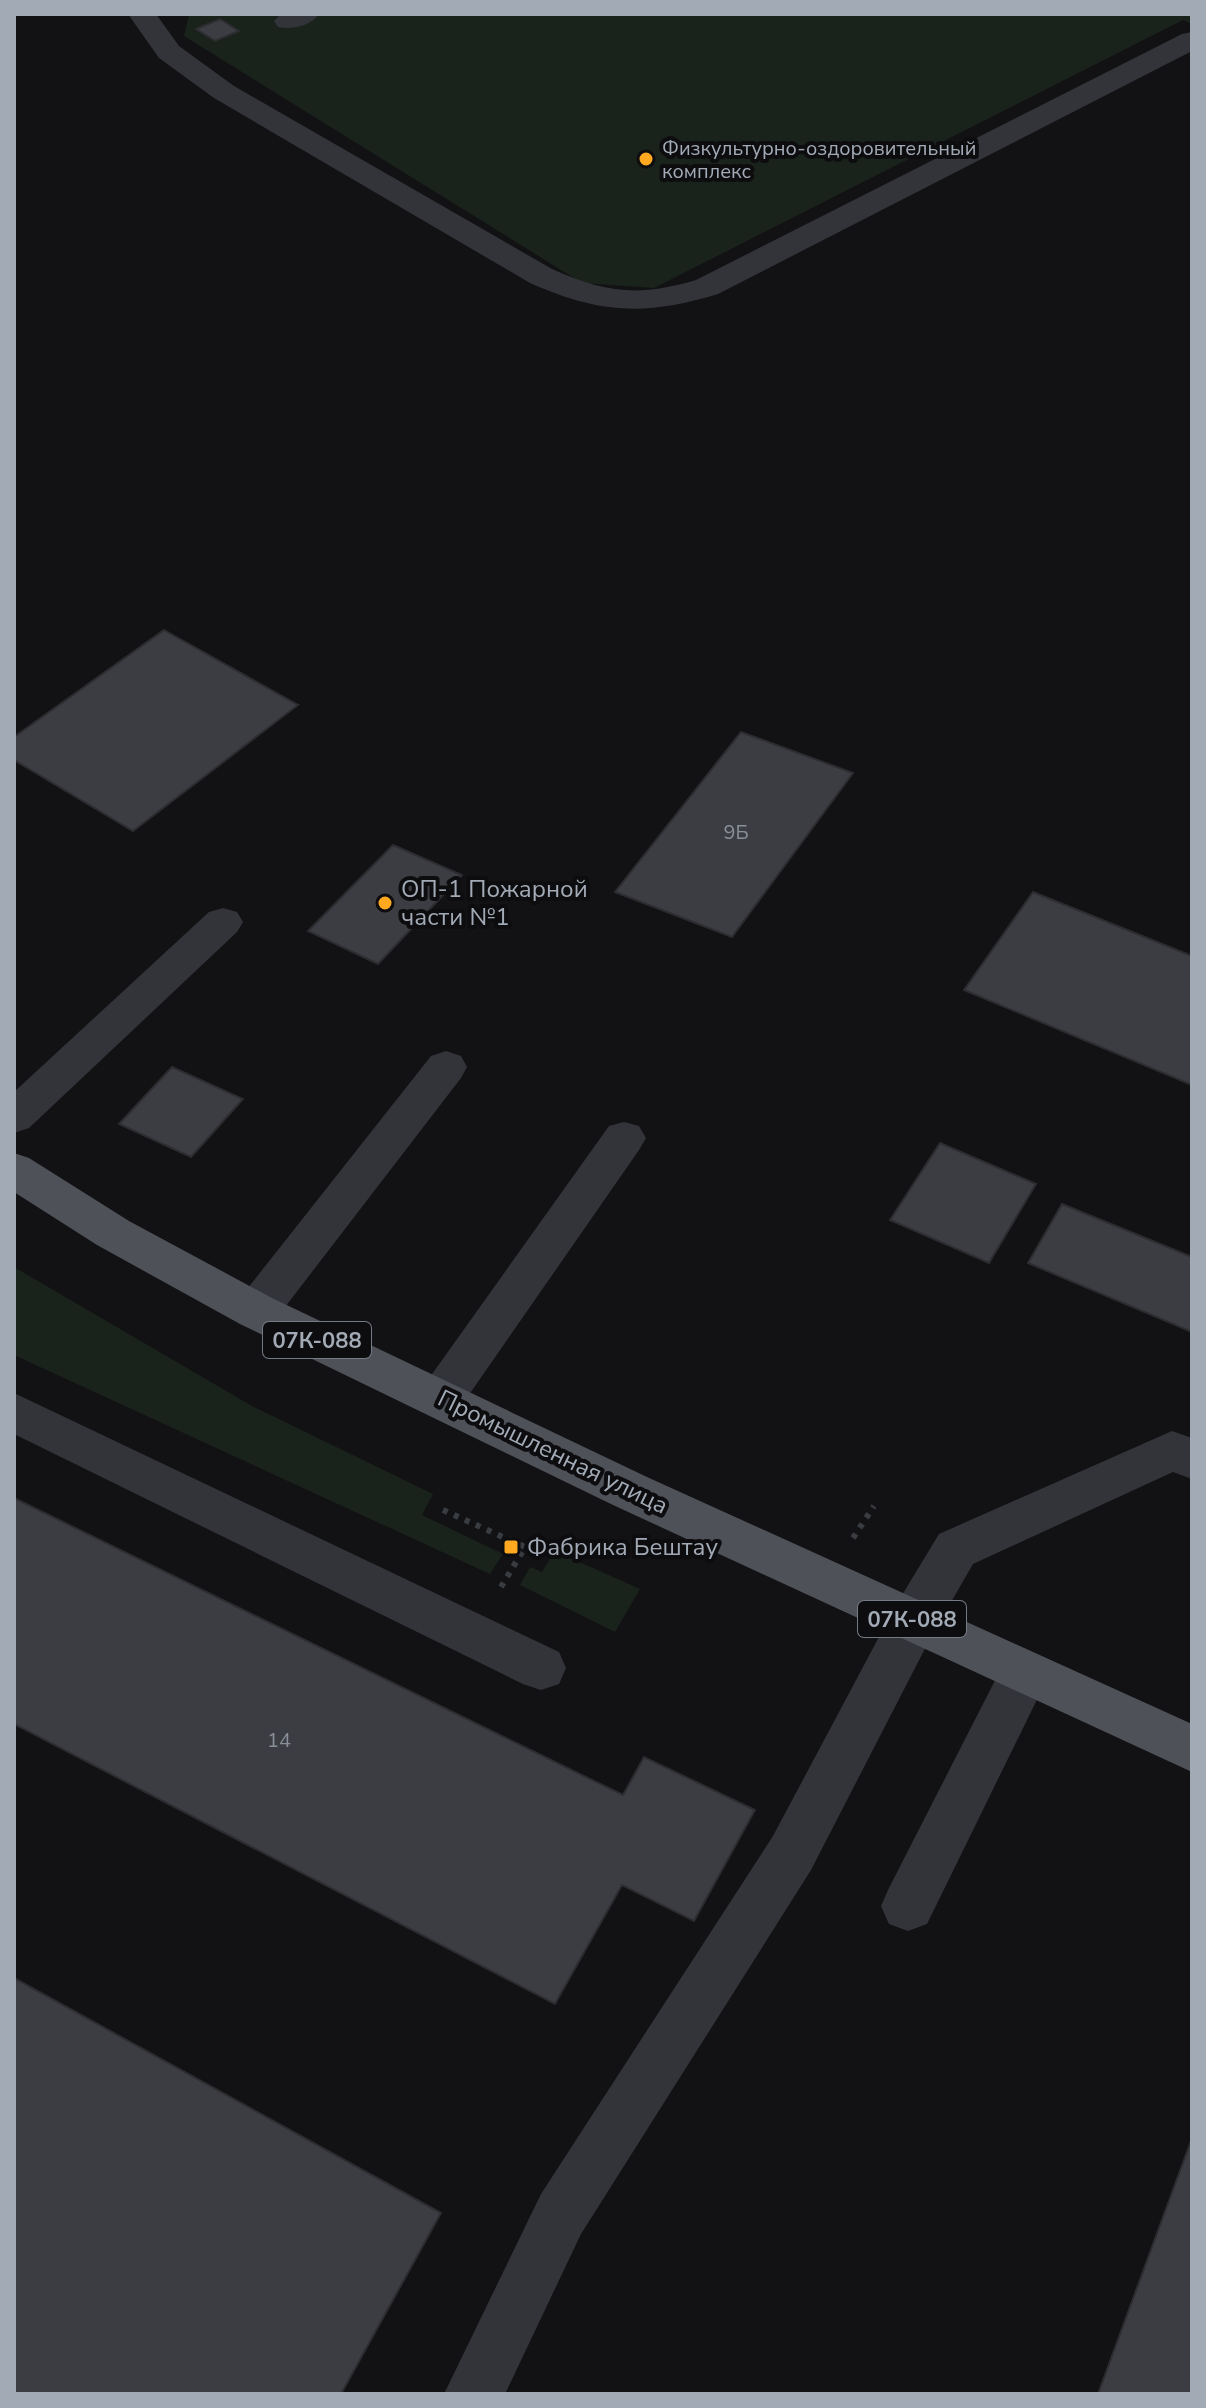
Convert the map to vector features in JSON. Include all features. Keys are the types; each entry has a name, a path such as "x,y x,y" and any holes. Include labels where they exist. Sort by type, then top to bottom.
{"main road":[{"name":"Промышленная улица","path":"14,1170 113,1233 256,1311 630,1491 1192,1749"}],"lane":[{"path":"142,14 169,52 224,92 541,276 577,293 618,302 667,301 707,287 1192,40"},
{"path":"14,1117 223,922"},
{"path":"256,1311 446,1067"},
{"path":"441,1398 624,1138"},
{"path":"14,1412 541,1668"},
{"path":"474,2394 561,2214 792,1853 914,1620 956,1549 1172,1451 1192,1459"},
{"path":"908,1906 1025,1673"}],"path":[{"path":"443,1510 536,1552"},
{"path":"506,1579 525,1547"}],"shaded area":[{"name":"Физкультурно-оздоровительный комплекс","path":"189,14 1192,14 1192,24 1183,20 654,288 582,283 184,36"},
{"path":"14,1267 252,1406 433,1494 422,1515 503,1554 490,1574 14,1355"},
{"path":"555,1551 640,1589 615,1632 520,1585 530,1567 542,1572"}],"building":[{"path":"220,19 239,31 215,41 196,29"},
{"path":"164,630 298,705 133,831 14,760 14,737"},
{"path":"741,732 853,773 732,937 615,892"},
{"name":"ОП-1 Пожарной части №1","path":"393,845 462,875 378,964 308,931"},
{"path":"1033,892 1192,956 1192,1085 964,990"},
{"path":"172,1067 243,1099 191,1157 119,1124"},
{"path":"940,1143 1036,1184 989,1263 890,1220"},
{"path":"1062,1204 1192,1257 1192,1332 1028,1263"},
{"path":"14,1498 623,1795 644,1757 755,1810 694,1921 622,1885 555,2004 14,1724"},
{"path":"14,1978 441,2213 341,2394 14,2393"},
{"path":"1192,2138 1192,2394 1098,2394"}],"place":[{"name":"Физкультурно-оздоровительный комплекс","path":"646,159"},
{"name":"ОП-1 Пожарной части №1","path":"385,903"},
{"name":"Фабрика Бештау","path":"511,1547"}]}
